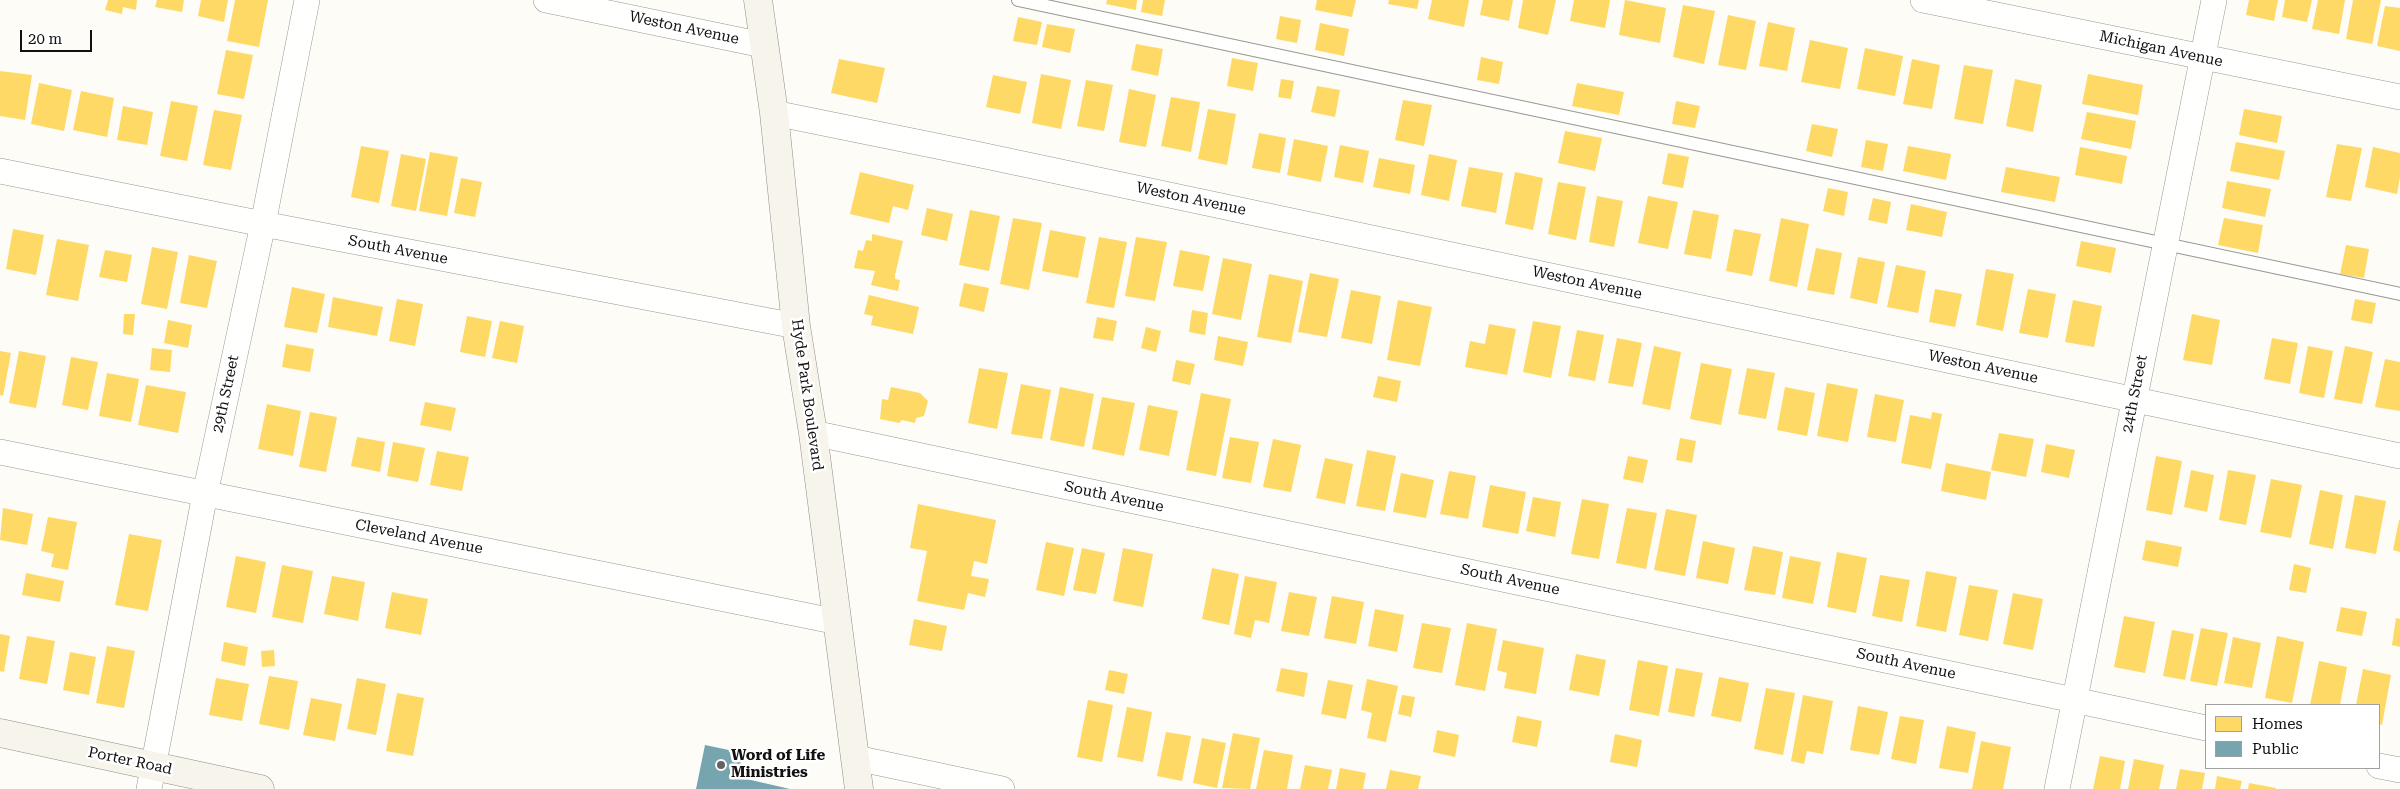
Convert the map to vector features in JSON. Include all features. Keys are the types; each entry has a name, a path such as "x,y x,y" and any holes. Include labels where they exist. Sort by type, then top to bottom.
{"main road":[{"name":"Hyde Park Boulevard","path":"758,0 774,113 796,326 813,433 860,789"},
{"name":"Porter Road","path":"0,733 151,777 260,789"}],"street":[{"name":"29th Street","path":"151,777 205,494 263,224 307,0"},
{"name":"Weston Avenue","path":"546,0 583,4 763,45"},
{"name":"Michigan Avenue","path":"1922,0 2400,97"},
{"name":"24th Street","path":"2057,789 2214,0"},
{"name":"Weston Avenue","path":"774,113 2400,456"},
{"name":"South Avenue","path":"0,171 263,224 796,326"},
{"name":"South Avenue","path":"813,433 2205,728"},
{"name":"Cleveland Avenue","path":"0,452 838,622"},
{"path":"856,758 1002,789"},
{"path":"2380,766 2400,770"}],"lane":[{"path":"1018,0 2400,294"}],"building: Homes":[{"path":"108,0 137,0 136,10 123,7 122,14 105,10"},
{"path":"157,0 184,0 182,12 155,7"},
{"path":"201,0 228,0 224,22 198,16"},
{"path":"235,0 268,0 259,47 227,41"},
{"path":"1107,0 1137,0 1136,10 1106,4"},
{"path":"1143,0 1165,0 1162,16 1141,12"},
{"path":"1317,0 1356,0 1352,17 1315,10"},
{"path":"1389,0 1419,0 1417,9 1388,4"},
{"path":"1432,0 1469,0 1464,27 1428,19"},
{"path":"1483,0 1513,0 1509,21 1480,15"},
{"path":"1523,0 1556,0 1548,35 1518,28"},
{"path":"1574,0 1610,0 1605,28 1570,21"},
{"path":"1625,0 1666,8 1660,43 1619,35"},
{"path":"2249,0 2278,0 2274,21 2246,15"},
{"path":"2285,0 2312,0 2307,22 2282,17"},
{"path":"2318,0 2345,0 2339,34 2312,29"},
{"path":"2353,0 2381,0 2372,44 2346,39"},
{"path":"1683,5 1715,11 1704,64 1673,57"},
{"path":"2385,6 2400,8 2400,51 2377,46"},
{"path":"1728,15 1756,21 1746,70 1718,65"},
{"path":"1280,16 1301,20 1297,43 1276,39"},
{"path":"1018,17 1042,22 1037,45 1013,41"},
{"path":"1768,22 1795,28 1787,71 1759,66"},
{"path":"1320,23 1349,29 1344,56 1315,50"},
{"path":"1047,24 1075,29 1070,53 1042,47"},
{"path":"1810,40 1848,48 1840,89 1801,82"},
{"path":"1136,44 1163,49 1158,76 1131,70"},
{"path":"1865,48 1903,56 1895,96 1857,89"},
{"path":"226,50 253,55 244,99 217,94"},
{"path":"1481,57 1503,62 1499,84 1477,80"},
{"path":"1232,58 1258,63 1253,91 1227,86"},
{"path":"839,59 885,68 877,103 831,93"},
{"path":"1912,59 1940,65 1932,109 1903,104"},
{"path":"1964,65 1993,70 1983,124 1954,119"},
{"path":"0,71 32,75 25,120 0,116"},
{"path":"1041,74 1071,80 1061,129 1032,123"},
{"path":"2088,74 2143,85 2138,115 2082,104"},
{"path":"993,75 1027,82 1020,114 986,107"},
{"path":"1281,79 1294,81 1291,99 1278,97"},
{"path":"2015,79 2042,85 2033,132 2006,126"},
{"path":"1086,80 1113,85 1104,131 1077,126"},
{"path":"39,83 72,90 64,131 31,124"},
{"path":"1577,83 1624,92 1619,115 1572,106"},
{"path":"1317,86 1340,90 1335,117 1311,112"},
{"path":"1129,89 1156,95 1146,147 1119,142"},
{"path":"81,91 114,98 107,137 73,130"},
{"path":"1171,97 1200,102 1191,152 1161,146"},
{"path":"1403,100 1432,105 1424,146 1395,140"},
{"path":"171,101 198,106 187,161 160,156"},
{"path":"1676,101 1700,106 1695,128 1672,124"},
{"path":"123,106 153,112 147,145 117,140"},
{"path":"1208,109 1236,114 1227,165 1198,159"},
{"path":"2244,109 2282,116 2277,143 2239,135"},
{"path":"214,110 242,115 231,170 203,165"},
{"path":"2087,112 2136,121 2131,149 2081,139"},
{"path":"1812,124 1838,129 1832,157 1806,151"},
{"path":"1565,131 1602,138 1595,171 1558,163"},
{"path":"1259,133 1286,138 1280,173 1252,168"},
{"path":"1294,139 1328,146 1321,182 1287,175"},
{"path":"1866,140 1888,144 1883,171 1861,167"},
{"path":"2236,142 2285,151 2279,180 2230,171"},
{"path":"2337,144 2362,148 2351,201 2326,197"},
{"path":"1340,145 1369,151 1363,183 1334,177"},
{"path":"361,146 389,151 379,203 351,197"},
{"path":"1908,146 1951,154 1946,180 1903,171"},
{"path":"2080,147 2127,156 2122,184 2075,175"},
{"path":"2373,147 2400,153 2400,177 2397,194 2365,187"},
{"path":"430,152 458,157 447,216 419,211"},
{"path":"1668,153 1689,157 1683,188 1662,184"},
{"path":"401,154 426,159 416,211 391,206"},
{"path":"1429,154 1457,160 1449,201 1421,195"},
{"path":"1379,158 1415,165 1410,194 1373,187"},
{"path":"1469,167 1503,173 1496,213 1461,206"},
{"path":"2006,167 2060,177 2055,202 2001,192"},
{"path":"860,172 914,185 908,210 893,206 889,223 850,214"},
{"path":"1515,172 1543,178 1533,230 1505,224"},
{"path":"461,178 482,182 475,217 454,213"},
{"path":"2227,181 2271,189 2265,217 2222,208"},
{"path":"1558,182 1586,187 1576,240 1548,234"},
{"path":"1828,188 1848,192 1844,216 1823,211"},
{"path":"1597,196 1623,201 1614,247 1589,242"},
{"path":"1648,196 1678,202 1668,249 1638,243"},
{"path":"1873,198 1891,202 1887,224 1868,220"},
{"path":"1911,204 1947,212 1942,237 1906,230"},
{"path":"927,208 953,214 947,241 921,235"},
{"path":"970,210 1000,216 989,271 959,265"},
{"path":"1693,210 1719,215 1711,259 1684,254"},
{"path":"1013,218 1042,223 1029,290 1000,284"},
{"path":"1781,218 1809,224 1797,287 1769,281"},
{"path":"2224,218 2263,225 2258,253 2218,245"},
{"path":"13,229 44,235 36,275 6,269"},
{"path":"1734,229 1761,234 1752,276 1726,271"},
{"path":"1050,230 1086,237 1078,278 1042,271"},
{"path":"872,234 903,241 895,275 895,279 900,280 898,291 871,285 875,271 854,268 858,250 863,251 866,240 872,241"},
{"path":"1099,237 1127,242 1114,308 1086,303"},
{"path":"1136,237 1167,242 1155,301 1125,296"},
{"path":"57,239 89,245 78,301 46,295"},
{"path":"2081,241 2116,248 2111,273 2076,266"},
{"path":"2346,245 2369,249 2364,278 2340,274"},
{"path":"152,247 178,252 167,309 141,304"},
{"path":"1816,248 1842,253 1834,295 1807,290"},
{"path":"105,250 132,255 127,282 99,277"},
{"path":"1180,250 1210,256 1203,291 1173,286"},
{"path":"189,255 217,261 207,308 180,303"},
{"path":"1858,257 1885,262 1877,304 1850,298"},
{"path":"1223,258 1252,264 1241,320 1212,314"},
{"path":"1896,265 1926,271 1918,313 1887,307"},
{"path":"1986,269 2014,274 2003,331 1976,325"},
{"path":"1310,273 1339,279 1327,337 1298,332"},
{"path":"1269,274 1303,281 1291,343 1257,337"},
{"path":"964,283 989,288 984,312 959,306"},
{"path":"292,287 325,294 317,333 284,327"},
{"path":"1935,289 1962,294 1955,327 1929,322"},
{"path":"2028,289 2056,294 2048,338 2019,333"},
{"path":"1351,290 1381,296 1372,344 1341,338"},
{"path":"869,295 919,307 913,334 871,325 873,316 864,314"},
{"path":"333,297 383,307 377,336 328,327"},
{"path":"397,299 423,304 415,346 389,341"},
{"path":"2355,299 2376,303 2372,324 2351,320"},
{"path":"1398,300 1432,307 1420,366 1387,360"},
{"path":"2073,300 2102,306 2094,347 2065,342"},
{"path":"1192,310 1208,313 1205,335 1189,332"},
{"path":"124,314 135,314 133,335 123,334"},
{"path":"2192,314 2220,320 2212,365 2183,360"},
{"path":"467,316 492,321 485,357 460,352"},
{"path":"1097,317 1117,321 1113,341 1093,338"},
{"path":"168,320 192,325 188,348 164,343"},
{"path":"500,321 524,326 517,363 492,358"},
{"path":"1533,321 1561,326 1551,378 1523,372"},
{"path":"1489,324 1516,329 1507,375 1465,367 1470,341 1485,344"},
{"path":"1146,327 1161,331 1156,352 1141,348"},
{"path":"1577,330 1604,335 1595,381 1568,376"},
{"path":"1218,336 1248,342 1243,366 1214,360"},
{"path":"1617,338 1642,343 1633,387 1608,383"},
{"path":"2272,338 2298,343 2290,384 2264,379"},
{"path":"286,344 314,349 310,372 282,367"},
{"path":"1654,346 1681,352 1670,410 1642,404"},
{"path":"2308,346 2333,351 2324,398 2299,393"},
{"path":"2345,346 2373,352 2362,404 2334,399"},
{"path":"152,348 172,350 170,372 150,370"},
{"path":"0,351 11,353 3,396 0,395"},
{"path":"19,351 46,356 36,408 9,403"},
{"path":"71,357 98,362 88,410 62,405"},
{"path":"2385,359 2400,362 2400,411 2375,407"},
{"path":"1176,360 1195,364 1190,385 1172,381"},
{"path":"1701,363 1732,369 1721,425 1690,419"},
{"path":"979,368 1008,373 997,429 968,423"},
{"path":"1747,368 1775,373 1766,419 1738,414"},
{"path":"107,373 139,379 131,422 99,416"},
{"path":"1378,376 1401,381 1397,402 1373,397"},
{"path":"1827,383 1858,389 1848,442 1817,436"},
{"path":"1021,384 1051,390 1042,439 1011,434"},
{"path":"146,385 186,392 178,433 138,425"},
{"path":"891,387 920,393 928,401 924,416 916,418 915,423 902,420 899,423 880,419 882,399 888,400"},
{"path":"1060,387 1094,394 1084,447 1050,440"},
{"path":"1785,387 1815,393 1807,436 1777,430"},
{"path":"1201,393 1231,399 1216,476 1186,470"},
{"path":"1875,394 1904,400 1896,442 1867,437"},
{"path":"1102,397 1135,403 1124,456 1092,449"},
{"path":"425,402 456,408 451,431 420,425"},
{"path":"267,404 301,411 293,456 258,449"},
{"path":"1148,405 1178,411 1169,456 1139,450"},
{"path":"310,412 337,417 326,472 299,467"},
{"path":"1932,412 1942,414 1931,469 1901,463 1910,415 1931,419"},
{"path":"1999,433 2034,439 2026,477 1991,470"},
{"path":"357,437 385,442 380,472 351,466"},
{"path":"1230,437 1259,442 1251,483 1222,478"},
{"path":"1680,438 1696,441 1692,463 1676,460"},
{"path":"1273,439 1301,445 1291,492 1263,487"},
{"path":"393,442 425,448 418,482 387,476"},
{"path":"2046,444 2075,450 2069,478 2041,472"},
{"path":"1367,450 1396,456 1385,511 1356,506"},
{"path":"437,451 469,457 462,491 430,485"},
{"path":"1628,456 1648,460 1643,483 1623,479"},
{"path":"2156,456 2182,461 2172,515 2146,510"},
{"path":"1325,458 1353,464 1345,504 1316,498"},
{"path":"1946,463 1991,472 1986,500 1941,491"},
{"path":"2191,470 2214,475 2207,512 2184,507"},
{"path":"2228,470 2256,475 2246,525 2219,520"},
{"path":"1449,471 1476,476 1468,519 1440,514"},
{"path":"1401,473 1434,480 1426,518 1393,512"},
{"path":"2271,479 2302,485 2291,538 2260,532"},
{"path":"1490,485 1526,492 1518,534 1482,527"},
{"path":"2320,490 2343,495 2333,549 2309,544"},
{"path":"2355,495 2386,501 2376,554 2345,548"},
{"path":"1533,497 1561,502 1555,537 1526,531"},
{"path":"1582,499 1609,504 1599,559 1571,554"},
{"path":"918,504 996,520 987,564 974,561 971,576 989,579 985,597 968,593 964,610 917,601 927,551 910,548"},
{"path":"3,508 33,514 27,545 0,540"},
{"path":"1627,508 1657,513 1646,569 1616,563"},
{"path":"1666,509 1697,515 1685,576 1654,570"},
{"path":"48,517 77,522 68,570 51,567 54,554 41,551"},
{"path":"2400,520 2400,552 2393,550"},
{"path":"129,534 162,540 148,611 115,605"},
{"path":"2146,540 2182,547 2178,567 2142,560"},
{"path":"1703,541 1735,548 1728,584 1696,578"},
{"path":"1046,542 1074,548 1064,596 1036,590"},
{"path":"1753,546 1783,552 1775,595 1744,590"},
{"path":"1082,548 1105,553 1096,594 1073,590"},
{"path":"1123,548 1153,554 1143,607 1113,601"},
{"path":"1837,552 1867,558 1856,613 1827,607"},
{"path":"236,556 266,562 256,613 226,607"},
{"path":"1790,556 1821,562 1813,604 1782,598"},
{"path":"2294,564 2311,568 2306,593 2289,590"},
{"path":"282,565 313,571 303,623 272,617"},
{"path":"1212,568 1239,574 1229,625 1202,619"},
{"path":"1926,571 1957,577 1946,632 1916,626"},
{"path":"26,573 64,581 60,602 22,595"},
{"path":"1880,575 1910,580 1902,622 1872,616"},
{"path":"332,576 365,582 358,621 324,614"},
{"path":"1245,576 1277,582 1269,623 1255,620 1251,638 1234,634"},
{"path":"1969,585 1998,590 1988,641 1959,635"},
{"path":"392,592 428,599 421,635 385,628"},
{"path":"1289,592 1317,597 1309,636 1281,631"},
{"path":"2013,593 2043,599 2033,650 2003,644"},
{"path":"1332,596 1364,602 1356,644 1324,638"},
{"path":"2341,607 2367,612 2362,636 2336,631"},
{"path":"1375,609 1404,615 1397,652 1368,646"},
{"path":"2124,616 2155,622 2145,673 2114,667"},
{"path":"2396,618 2400,619 2400,647 2392,645"},
{"path":"914,619 947,626 942,651 909,645"},
{"path":"1422,623 1451,628 1442,673 1413,668"},
{"path":"1467,623 1497,629 1485,691 1455,685"},
{"path":"2201,628 2228,633 2217,686 2190,681"},
{"path":"2172,630 2194,634 2185,680 2163,676"},
{"path":"0,634 10,636 4,672 0,671"},
{"path":"27,636 55,641 47,684 19,679"},
{"path":"2277,636 2304,642 2292,703 2265,698"},
{"path":"2233,637 2261,643 2252,688 2224,683"},
{"path":"1503,640 1544,648 1536,694 1504,688 1507,673 1497,670"},
{"path":"224,642 248,647 245,666 221,661"},
{"path":"107,646 135,651 124,708 96,703"},
{"path":"274,650 275,666 262,667 261,651"},
{"path":"70,652 96,657 89,695 63,690"},
{"path":"1576,654 1606,660 1599,696 1569,690"},
{"path":"1638,660 1668,666 1659,716 1629,710"},
{"path":"2319,661 2347,667 2340,704 2310,704"},
{"path":"1281,668 1308,673 1304,697 1276,691"},
{"path":"1676,668 1703,673 1694,717 1668,712"},
{"path":"2363,669 2391,675 2382,725 2380,724 2380,704 2356,704"},
{"path":"1109,670 1128,674 1124,694 1105,690"},
{"path":"269,676 298,681 289,730 259,724"},
{"path":"1719,677 1749,683 1741,722 1711,716"},
{"path":"216,678 249,684 242,721 209,715"},
{"path":"357,678 386,684 376,735 347,729"},
{"path":"1367,679 1398,686 1386,742 1367,738 1372,713 1361,710"},
{"path":"1328,680 1353,685 1346,719 1321,714"},
{"path":"1766,688 1795,693 1783,755 1754,749"},
{"path":"397,693 424,698 413,756 386,751"},
{"path":"1402,695 1415,697 1411,717 1398,714"},
{"path":"1803,695 1833,701 1823,754 1807,751 1804,764 1791,761"},
{"path":"311,698 342,704 335,741 303,735"},
{"path":"1088,700 1113,705 1102,762 1077,757"},
{"path":"1858,706 1888,712 1879,755 1850,750"},
{"path":"1127,707 1152,712 1143,762 1117,757"},
{"path":"1517,716 1542,721 1537,747 1512,742"},
{"path":"1900,716 1924,720 1916,764 1891,759"},
{"path":"1947,726 1976,732 1968,773 1939,768"},
{"path":"1437,730 1459,735 1455,757 1433,752"},
{"path":"1166,732 1191,736 1182,781 1157,776"},
{"path":"1233,733 1260,738 1250,789 1222,788"},
{"path":"1615,734 1642,740 1637,767 1610,762"},
{"path":"1202,738 1226,743 1217,788 1193,783"},
{"path":"1981,741 2011,747 2003,789 1972,789"},
{"path":"1264,750 1293,755 1287,789 1256,789"},
{"path":"2100,756 2125,761 2120,789 2093,789"},
{"path":"2134,759 2164,765 2159,789 2128,789"},
{"path":"1305,765 1332,770 1328,789 1300,789"},
{"path":"1340,768 1366,773 1363,789 1336,789"},
{"path":"2180,769 2205,773 2202,789 2176,789"},
{"path":"1390,770 1421,776 1418,789 1386,789"},
{"path":"2217,776 2242,781 2240,789 2215,789"},
{"path":"2249,783 2276,788 2276,789 2248,789"}],"building: Public":[{"name":"Word of Life Ministries","path":"705,745 743,753 738,777 790,789 696,789"}],"place":[{"name":"Word of Life Ministries","path":"721,765"}]}
